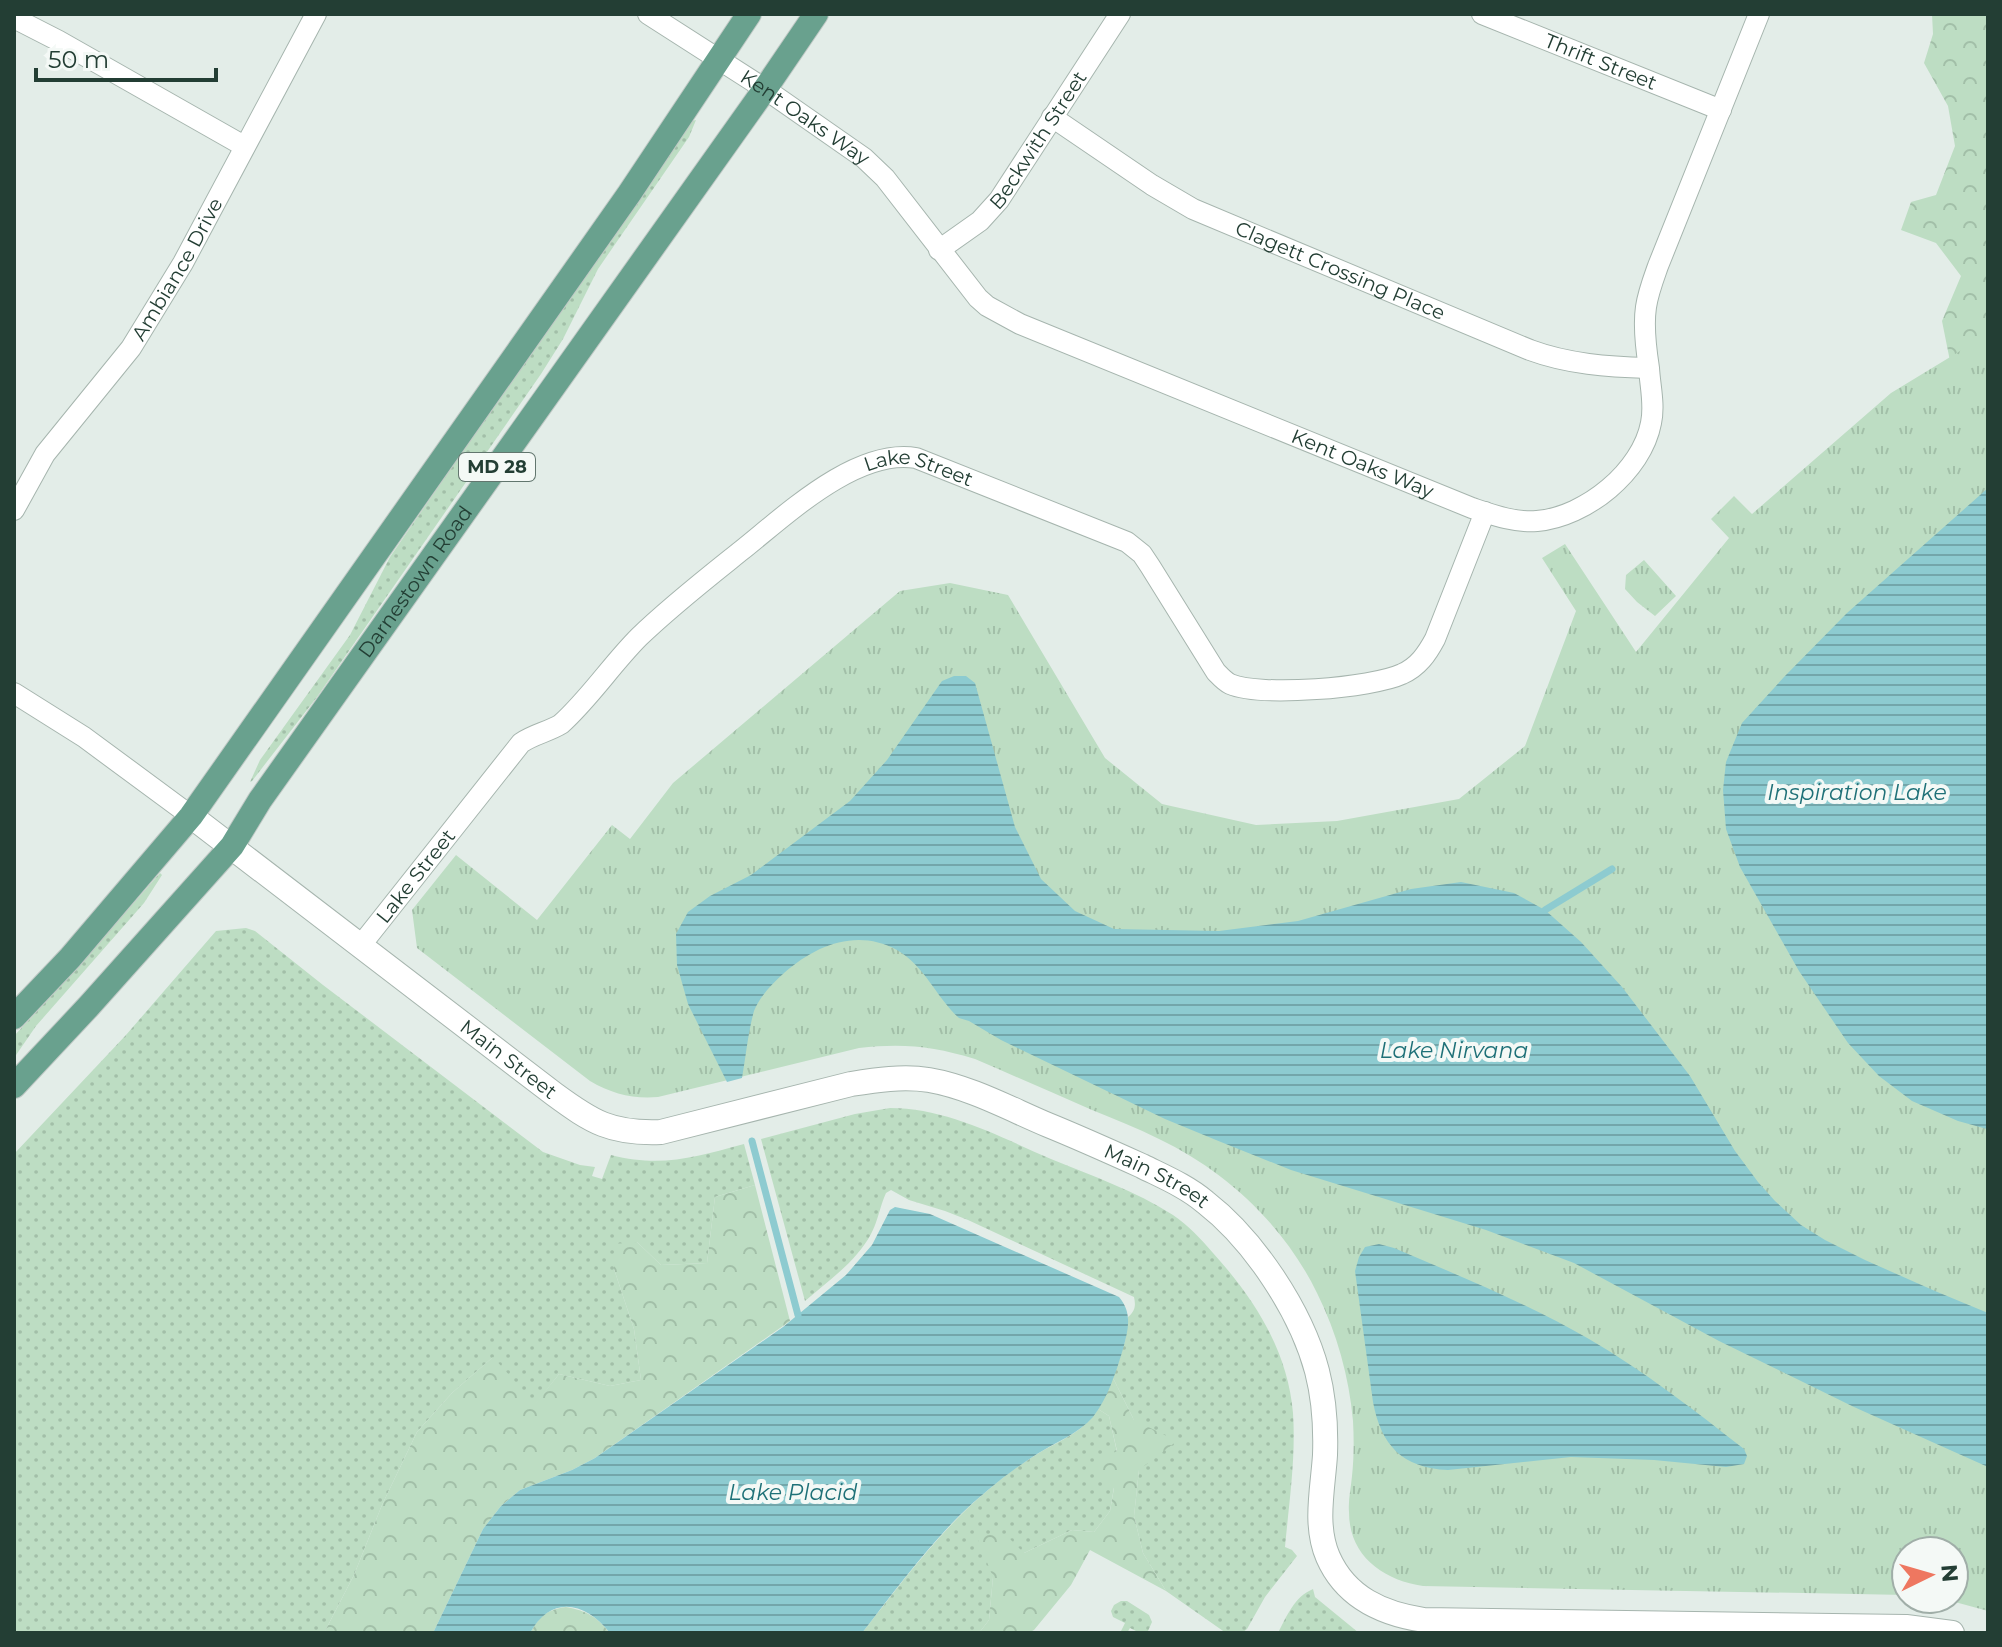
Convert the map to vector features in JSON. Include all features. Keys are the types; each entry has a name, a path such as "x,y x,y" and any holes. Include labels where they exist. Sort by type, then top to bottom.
{"main road":[{"name":"MD 28","path":"14,1017 70,958 191,816 629,194 749,14"},
{"name":"Darnestown Road","path":"14,1086 232,846 260,800 816,14"}],"street":[{"name":"Ambiance Drive","path":"14,510 52,445 139,336 183,263 316,14"},
{"path":"648,14 718,59"},
{"name":"Beckwith Street","path":"939,250 980,221 990,210 1120,14"},
{"name":"Thrift Street","path":"1482,14 1721,110"},
{"name":"Kent Oaks Way","path":"718,59 875,167 958,275 987,306 1020,324 1485,512 1521,521 1549,519 1573,511 1606,491 1635,460 1649,433 1653,401 1645,326 1648,295 1759,14"},
{"path":"14,18 244,146"},
{"name":"Clagett Crossing Place","path":"1052,117 1175,199 1208,215 1548,357 1599,366 1648,368"},
{"name":"Lake Street","path":"361,945 521,743 561,724 637,639 719,568 829,483 877,461 897,456 916,458 1127,542 1142,554 1216,672 1231,684 1267,690 1344,687 1393,678 1413,668 1435,639 1485,512"},
{"path":"14,693 84,737 191,816"},
{"name":"Main Street","path":"191,816 554,1094 585,1117 608,1128 661,1132 851,1084 875,1080 929,1080 977,1095 1027,1116 1190,1190 1244,1240 1278,1286 1300,1325 1317,1371 1322,1395 1325,1454 1322,1537 1336,1571 1350,1588 1373,1606 1400,1616 1424,1620 1906,1627 1952,1633"}],"green space":[{"path":"1932,14 1988,14 1988,484 1953,376 1942,321 1961,276 1936,243 1901,230 1911,202 1936,195 1955,146 1948,106 1924,63 1933,34"},
{"path":"696,120 689,137 598,269 563,339 541,374 317,697 250,782 260,760 350,635 390,557 676,141"},
{"path":"1988,334 1988,1611 1970,1606 1970,1535 1890,1535 1890,1595 1423,1586 1395,1578 1382,1572 1362,1553 1351,1528 1349,1503 1354,1448 1351,1405 1341,1356 1317,1293 1288,1245 1251,1202 1184,1152 975,1059 917,1047 859,1048 658,1097 623,1095 590,1081 417,948 412,910 456,855 537,920 612,825 630,839 673,783 900,591 950,583 1008,595 1105,758 1162,804 1256,825 1337,821 1459,799 1525,746 1576,611 1542,558 1565,544 1636,652 1729,538 1711,519 1734,496 1752,514 1891,393"},
{"path":"1644,560 1676,596 1655,616 1625,589 1626,575"},
{"path":"160,873 162,875 144,903 36,1026 14,1058 14,1036"},
{"path":"246,928 255,931 543,1152 595,1167 592,1176 602,1179 611,1155 663,1161 694,1157 744,1144 755,1185 715,1197 707,1263 661,1265 637,1242 614,1269 634,1329 641,1380 610,1386 559,1374 535,1405 492,1358 452,1393 417,1432 382,1505 354,1575 324,1633 14,1633 14,1154 126,1035 216,931"},
{"path":"890,1108 932,1113 973,1125 1159,1206 1199,1237 1255,1307 1276,1347 1290,1390 1294,1447 1285,1547 1297,1556 1242,1633 1226,1633 1166,1591 1143,1553 1134,1516 1139,1470 1134,1420 1113,1378 1125,1341 1128,1317 1134,1308 1134,1297 968,1220 909,1200 891,1190 886,1193 865,1244 805,1301 761,1139"},
{"path":"755,1185 790,1321 595,1458 520,1490 501,1506 483,1529 433,1633 324,1633 354,1575 382,1505 417,1432 452,1393 493,1357 535,1404 559,1374 610,1386 641,1380 634,1329 614,1269 614,1244 637,1242 661,1265 707,1263 715,1197"},
{"path":"1113,1378 1134,1420 1177,1441 1139,1470 1134,1516 1143,1553 1166,1591 1090,1550 1071,1585 1034,1630 1028,1633 979,1633 989,1620 993,1577 976,1535 1006,1535 1024,1553 1072,1530 1094,1532 1110,1511 1114,1488 1088,1466 1117,1451 1109,1416 1098,1409"},
{"path":"1098,1409 1109,1416 1117,1452 1110,1511 1094,1532 1072,1530 1024,1553 993,1577 989,1620 979,1633 862,1633 924,1555 975,1501 1016,1468 1079,1429"},
{"path":"1313,1589 1315,1597 1359,1633 1278,1633 1296,1602"},
{"path":"1121,1601 1127,1601 1149,1615 1152,1622 1148,1631 1140,1633 1130,1628 1127,1633 1120,1633 1125,1623 1113,1617 1111,1611"},
{"path":"566,1607 591,1615 610,1633 530,1633 544,1615"}],"water":[{"name":"Inspiration Lake","path":"1988,488 1987,1129 1958,1121 1912,1101 1879,1076 1848,1043 1799,971 1740,867 1726,829 1723,790 1726,762 1742,723 1847,613"},
{"name":"Lake Nirvana","path":"954,676 966,676 975,683 1015,827 1041,879 1075,911 1114,929 1219,931 1298,921 1411,889 1461,882 1514,893 1545,910 1581,942 1622,987 1690,1076 1735,1151 1758,1182 1801,1225 1865,1260 1988,1313 1988,1467 1854,1407 1719,1341 1574,1263 1486,1230 1291,1170 1165,1119 959,1018 915,964 897,950 882,944 867,940 838,943 810,954 784,973 763,995 754,1011 742,1078 727,1082 688,1004 677,965 676,934 688,912 710,896 751,875 850,801 887,760 942,681"},
{"name":"Lake Placid","path":"895,1207 930,1214 1119,1297 1128,1316 1128,1329 1111,1384 1093,1417 1074,1433 1017,1467 969,1506 921,1558 862,1633 610,1633 590,1614 569,1607 548,1612 530,1633 433,1633 483,1529 501,1506 520,1490 595,1458 783,1327 846,1275 872,1245 890,1210"},
{"path":"1379,1244 1493,1290 1609,1351 1744,1449 1747,1456 1744,1464 1726,1467 1571,1457 1448,1470 1418,1465 1406,1459 1388,1442 1377,1417 1355,1271 1365,1247"}],"waterway":[{"path":"1545,910 1612,869"},
{"path":"752,1141 798,1315"}]}
